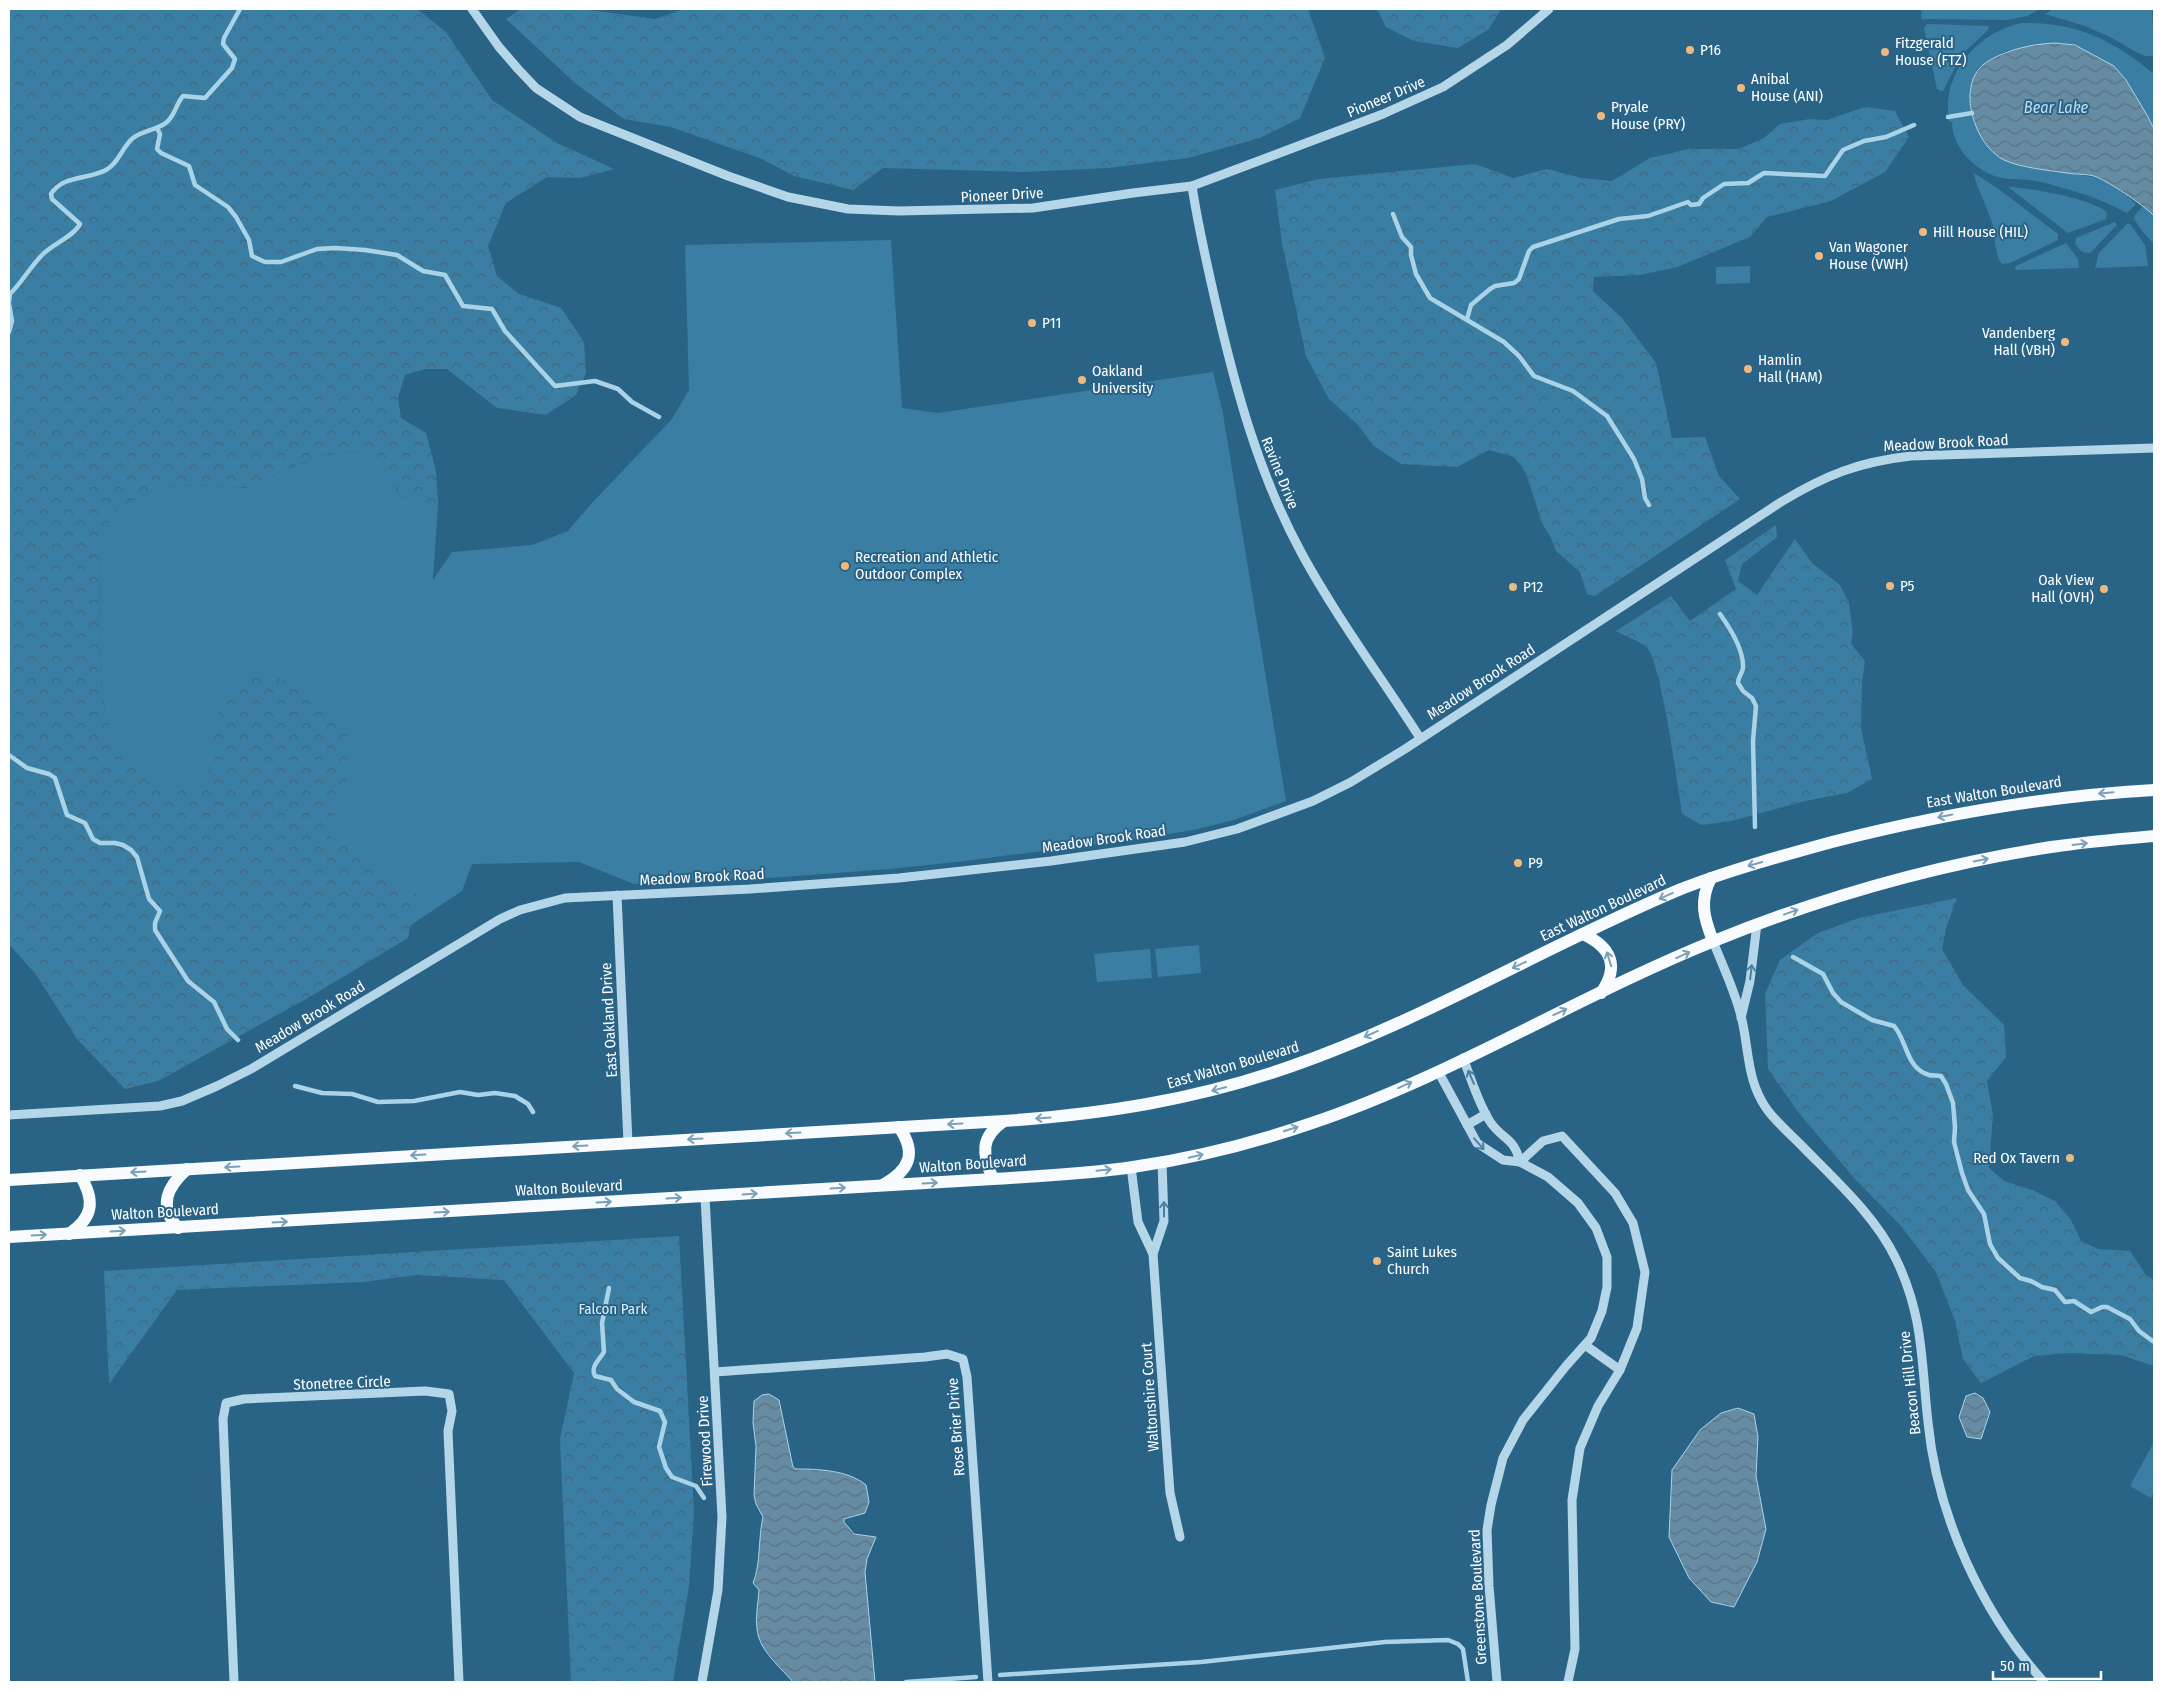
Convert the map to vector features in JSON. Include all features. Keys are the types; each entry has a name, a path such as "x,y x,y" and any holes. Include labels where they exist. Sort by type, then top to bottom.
{"main road":[{"name":"East Walton Boulevard","path":"1004,1121 1139,1107 1190,1096 1297,1064 1383,1028 1680,890 1711,878 1799,851 1952,814 2077,795 2154,790"},
{"path":"1131,1167 1222,1150 1312,1123 1373,1100 1713,942 1757,924 1851,892 1934,870 2054,847 2154,836"},
{"path":"1711,878 1705,889 1702,907 1713,942"},
{"path":"1584,934 1604,946 1610,961 1610,977 1601,993"},
{"path":"9,1180 1004,1121"},
{"path":"993,1179 986,1160 986,1142 989,1134 1004,1121"},
{"path":"881,1186 895,1178 907,1164 910,1156 909,1148 899,1127"},
{"name":"Walton Boulevard","path":"9,1237 705,1197 993,1179 1131,1167"},
{"path":"178,1228 169,1215 167,1199 173,1183 187,1169"},
{"path":"69,1234 85,1220 90,1205 88,1190 80,1175"}],"street":[{"name":"Pioneer Drive","path":"472,9 518,70 536,88 580,117 728,176 806,202 848,209 899,212 993,211 1033,208 1192,186 1383,114 1443,87 1507,45 1549,9"},
{"name":"Ravine Drive","path":"1192,186 1197,219 1237,393 1272,492 1301,552 1324,592 1420,738"},
{"name":"Meadow Brook Road","path":"9,1115 135,1109 160,1106 182,1100 217,1086 251,1068 500,919 520,910 552,900 590,895 750,889 890,878 1041,862 1185,842 1237,829 1313,801 1351,782 1780,502 1807,486 1840,471 1883,459 1911,456 2154,448"},
{"name":"East Oakland Drive","path":"617,895 628,1143"},
{"name":"Beacon Hill Drive","path":"1741,1018 1750,981 1757,924"},
{"name":"Beacon Hill Drive","path":"1713,942 1741,1018 1754,1087 1767,1110 1848,1192 1880,1232 1895,1258 1911,1294 1922,1341 1928,1422 1935,1468 1944,1500 1960,1544 1986,1600 2010,1638 2044,1682"},
{"path":"1463,1058 1486,1114 1498,1130 1510,1139 1518,1151 1520,1162"},
{"name":"Greenstone Boulevard","path":"1438,1071 1477,1143 1503,1160 1520,1162 1548,1177 1578,1203 1596,1228 1607,1257 1607,1287 1602,1311 1591,1338 1554,1379 1523,1420 1503,1458 1491,1505 1487,1530 1489,1586 1497,1682"},
{"path":"1467,1125 1486,1114"},
{"path":"1520,1162 1543,1141 1562,1136 1615,1193 1632,1223 1645,1272 1637,1328 1620,1370 1598,1406 1580,1448 1572,1500 1576,1649 1568,1682"},
{"name":"Waltonshire Court","path":"1153,1254 1164,1221 1162,1162"},
{"name":"Waltonshire Court","path":"1131,1167 1138,1222 1153,1254 1170,1493 1180,1537"},
{"name":"Firewood Drive","path":"702,1682 718,1590 722,1517 705,1197"},
{"path":"1585,1345 1620,1370"},
{"name":"Rose Brier Drive","path":"715,1372 947,1354 963,1359 967,1377 988,1682"},
{"name":"Stonetree Circle","path":"234,1682 223,1419 226,1404 244,1399 425,1392 449,1394 452,1411 448,1431 458,1682"}],"green space":[{"path":"9,9 417,9 446,32 492,100 557,143 614,169 580,178 547,177 506,203 488,246 497,276 519,294 561,308 584,342 586,373 576,395 546,415 497,408 447,369 425,369 405,375 398,398 401,418 426,433 436,471 438,504 401,497 383,471 356,451 318,456 282,471 250,488 195,485 162,487 118,507 100,538 99,647 102,693 111,739 124,760 150,779 181,791 207,778 221,698 263,673 313,690 347,729 348,776 328,835 418,895 408,938 306,999 158,1081 125,1089 77,1039 37,976 9,944"},
{"path":"521,9 582,9 655,19 684,9 1308,9 1325,58 1300,118 1260,138 1188,158 1108,168 1024,172 883,168 853,190 794,176 762,159 671,127 624,119 575,83 506,19"},
{"path":"1377,9 1501,9 1489,29 1458,48 1414,41 1386,27"},
{"path":"1922,9 2040,9 2027,16 2009,20 1922,19"},
{"path":"2053,9 2152,9 2154,52 2152,56 2145,56 2085,26 2045,14"},
{"path":"2022,23 2060,26 2093,35 2124,52 2154,74 2154,129 2126,80 2114,66 2081,48 2055,43 2004,52 1977,69 1970,95 1972,113 1982,137 1997,155 2003,159 2036,168 2100,178 2136,204 2127,213 2102,201 2068,189 2036,181 2005,179 1993,175 1975,165 1961,150 1956,141 1952,122 1949,121 1948,104 1951,87 1957,72 1977,46 1990,36"},
{"path":"1927,24 1989,26 1988,30 1962,54 1943,91 1937,89 1924,28"},
{"path":"1865,107 1895,111 1909,137 1885,172 1831,201 1767,217 1750,237 1677,267 1640,275 1594,277 1593,291 1622,318 1656,363 1672,438 1705,437 1719,476 1740,499 1595,596 1587,594 1580,572 1556,551 1542,523 1526,473 1514,457 1489,450 1457,467 1401,464 1374,446 1357,424 1329,399 1306,356 1282,243 1275,190 1319,179 1475,164 1513,178 1547,169 1581,178 1612,181 1650,158 1689,149 1739,149 1764,138 1780,124 1810,119 1827,120"},
{"path":"1974,173 1996,187 2058,234 2058,240 2010,263 2002,264 1997,251 1993,226"},
{"path":"2008,187 2031,189 2087,202 2107,212 2106,219 2068,233"},
{"path":"2143,206 2154,216 2154,244 2134,219"},
{"path":"2115,222 2117,225 2090,253 2082,252 2075,244 2076,238"},
{"path":"2127,224 2130,224 2145,245 2148,266 2095,268 2099,253"},
{"name":"Recreation and Athletic Outdoor Complex","path":"891,240 902,408 938,413 1213,372 1223,414 1286,801 1234,820 1193,830 965,861 890,869 769,878 710,879 634,884 579,862 472,864 462,891 384,943 161,824 111,739 102,693 99,647 100,538 118,507 162,487 195,485 250,488 282,471 318,456 356,451 383,471 401,497 438,504 433,580 452,552 532,545 568,531 590,505 672,419 689,390 685,245"},
{"path":"2066,243 2078,259 2079,268 2015,270 2016,266"},
{"path":"1750,266 1750,283 1716,284 1716,267"},
{"path":"1776,525 1777,537 1742,564 1738,581 1757,595 1795,539 1812,563 1840,585 1849,603 1853,633 1851,644 1865,661 1862,682 1861,728 1872,779 1847,793 1805,801 1731,821 1702,825 1682,814 1663,699 1652,658 1644,645 1616,631 1671,596 1690,621 1736,589 1725,560"},
{"path":"1957,898 1947,925 1942,949 1963,985 2004,1025 2006,1057 1987,1081 1993,1115 1989,1168 2004,1181 2032,1190 2055,1201 2071,1220 2081,1241 2098,1249 2130,1251 2146,1275 2154,1280 2154,1366 2121,1355 2069,1353 2034,1356 1981,1383 1963,1359 1955,1321 1936,1272 1901,1226 1855,1179 1798,1112 1768,1069 1765,994 1780,960 1818,933 1859,918"},
{"path":"1199,945 1201,973 1158,977 1155,949"},
{"path":"1150,949 1152,978 1097,982 1094,954"},
{"name":"Falcon Park","path":"679,1236 694,1511 689,1586 673,1682 571,1682 560,1439 574,1373 504,1280 416,1275 363,1282 177,1290 109,1384 104,1271"},
{"path":"2154,1442 2154,1491 2151,1498 2130,1486"}],"water":[{"name":"Bear Lake","path":"2055,43 2075,45 2114,66 2126,80 2147,115 2154,129 2154,216 2129,196 2097,177 2035,168 2004,160 1989,148 1978,132 1970,104 1970,95 1975,74 1978,70 1990,60 2013,50"},
{"path":"1975,1393 1983,1398 1990,1412 1981,1439 1967,1437 1959,1417 1966,1396"},
{"path":"769,1394 779,1400 793,1467 796,1469 842,1473 866,1485 869,1502 865,1513 844,1519 844,1522 854,1534 876,1537 867,1559 865,1572 875,1682 793,1682 769,1656 761,1644 757,1620 759,1590 753,1583 756,1576 763,1517 756,1504 754,1495 756,1446 753,1423 754,1401 762,1395"},
{"path":"1738,1408 1754,1414 1758,1437 1756,1476 1766,1529 1757,1562 1734,1607 1711,1602 1689,1578 1669,1537 1672,1470 1700,1430 1721,1413"}],"waterway":[{"path":"9,302 10,294 47,250 73,232 80,224 52,199 51,194 62,184 106,170 133,138 167,122 183,96 205,98 232,68 235,59 223,44 224,38 240,9"},
{"path":"1948,117 1972,113"},
{"path":"1467,319 1471,305 1490,289 1495,286 1514,283 1519,279 1529,251 1533,247 1619,219 1648,216 1688,202 1691,205 1699,204 1703,198 1724,184 1748,183 1764,173 1825,176 1843,150 1864,141 1886,137 1914,125"},
{"path":"157,128 160,134 157,149 161,153 189,166 195,185 228,207 249,240 252,256 265,262 281,262 317,249 335,248 397,255 423,271 445,275 463,306 492,309 505,331 555,386 595,381 618,389 632,402 659,417"},
{"path":"1393,214 1402,237 1411,247 1416,274 1430,298 1504,342 1519,356 1534,376 1573,391 1607,416 1634,459 1642,479 1645,498 1649,505"},
{"path":"9,304 12,321 9,332"},
{"path":"1720,614 1732,632 1743,661 1743,668 1738,683 1743,691 1752,698 1756,706 1753,741 1755,827"},
{"path":"9,755 27,768 49,774 55,778 67,815 85,823 93,839 100,843 123,845 137,857 149,899 160,911 155,923 155,930 188,981 214,1002 227,1029 238,1040"},
{"path":"1793,957 1823,974 1833,993 1841,1002 1872,1020 1894,1026 1911,1061 1916,1067 1921,1072 1929,1075 1941,1076 1953,1103 1954,1142 1962,1173 1968,1190 1984,1214 1990,1244 1998,1258 2020,1278 2055,1290 2065,1302 2074,1301 2091,1312 2107,1307 2130,1319 2139,1331 2154,1342"},
{"path":"295,1086 322,1093 352,1094 378,1102 414,1101 460,1092 478,1095 495,1093 515,1096 528,1104 533,1112"},
{"path":"609,1288 602,1323 604,1352 594,1367 595,1376 611,1380 617,1389 634,1402 660,1411 665,1422 659,1447 666,1468 672,1477 696,1486 704,1498"},
{"path":"1000,1675 1201,1662 1385,1642 1448,1640 1458,1644 1463,1649 1468,1682"},
{"path":"906,1682 976,1677"}],"place":[{"name":"P16","path":"1690,50"},
{"name":"Fitzgerald House (FTZ)","path":"1885,52"},
{"name":"Anibal House (ANI)","path":"1741,88"},
{"name":"Pryale House (PRY)","path":"1601,116"},
{"name":"Hill House (HIL)","path":"1923,232"},
{"name":"Van Wagoner House (VWH)","path":"1819,256"},
{"name":"P11","path":"1032,323"},
{"name":"Vandenberg Hall (VBH)","path":"2065,342"},
{"name":"Hamlin Hall (HAM)","path":"1748,369"},
{"name":"Oakland University","path":"1082,380"},
{"name":"Recreation and Athletic Outdoor Complex","path":"845,566"},
{"name":"P5","path":"1890,586"},
{"name":"P12","path":"1513,587"},
{"name":"Oak View Hall (OVH)","path":"2104,589"},
{"name":"P9","path":"1518,863"},
{"name":"Red Ox Tavern","path":"2070,1158"},
{"name":"Saint Lukes Church","path":"1377,1261"}]}
